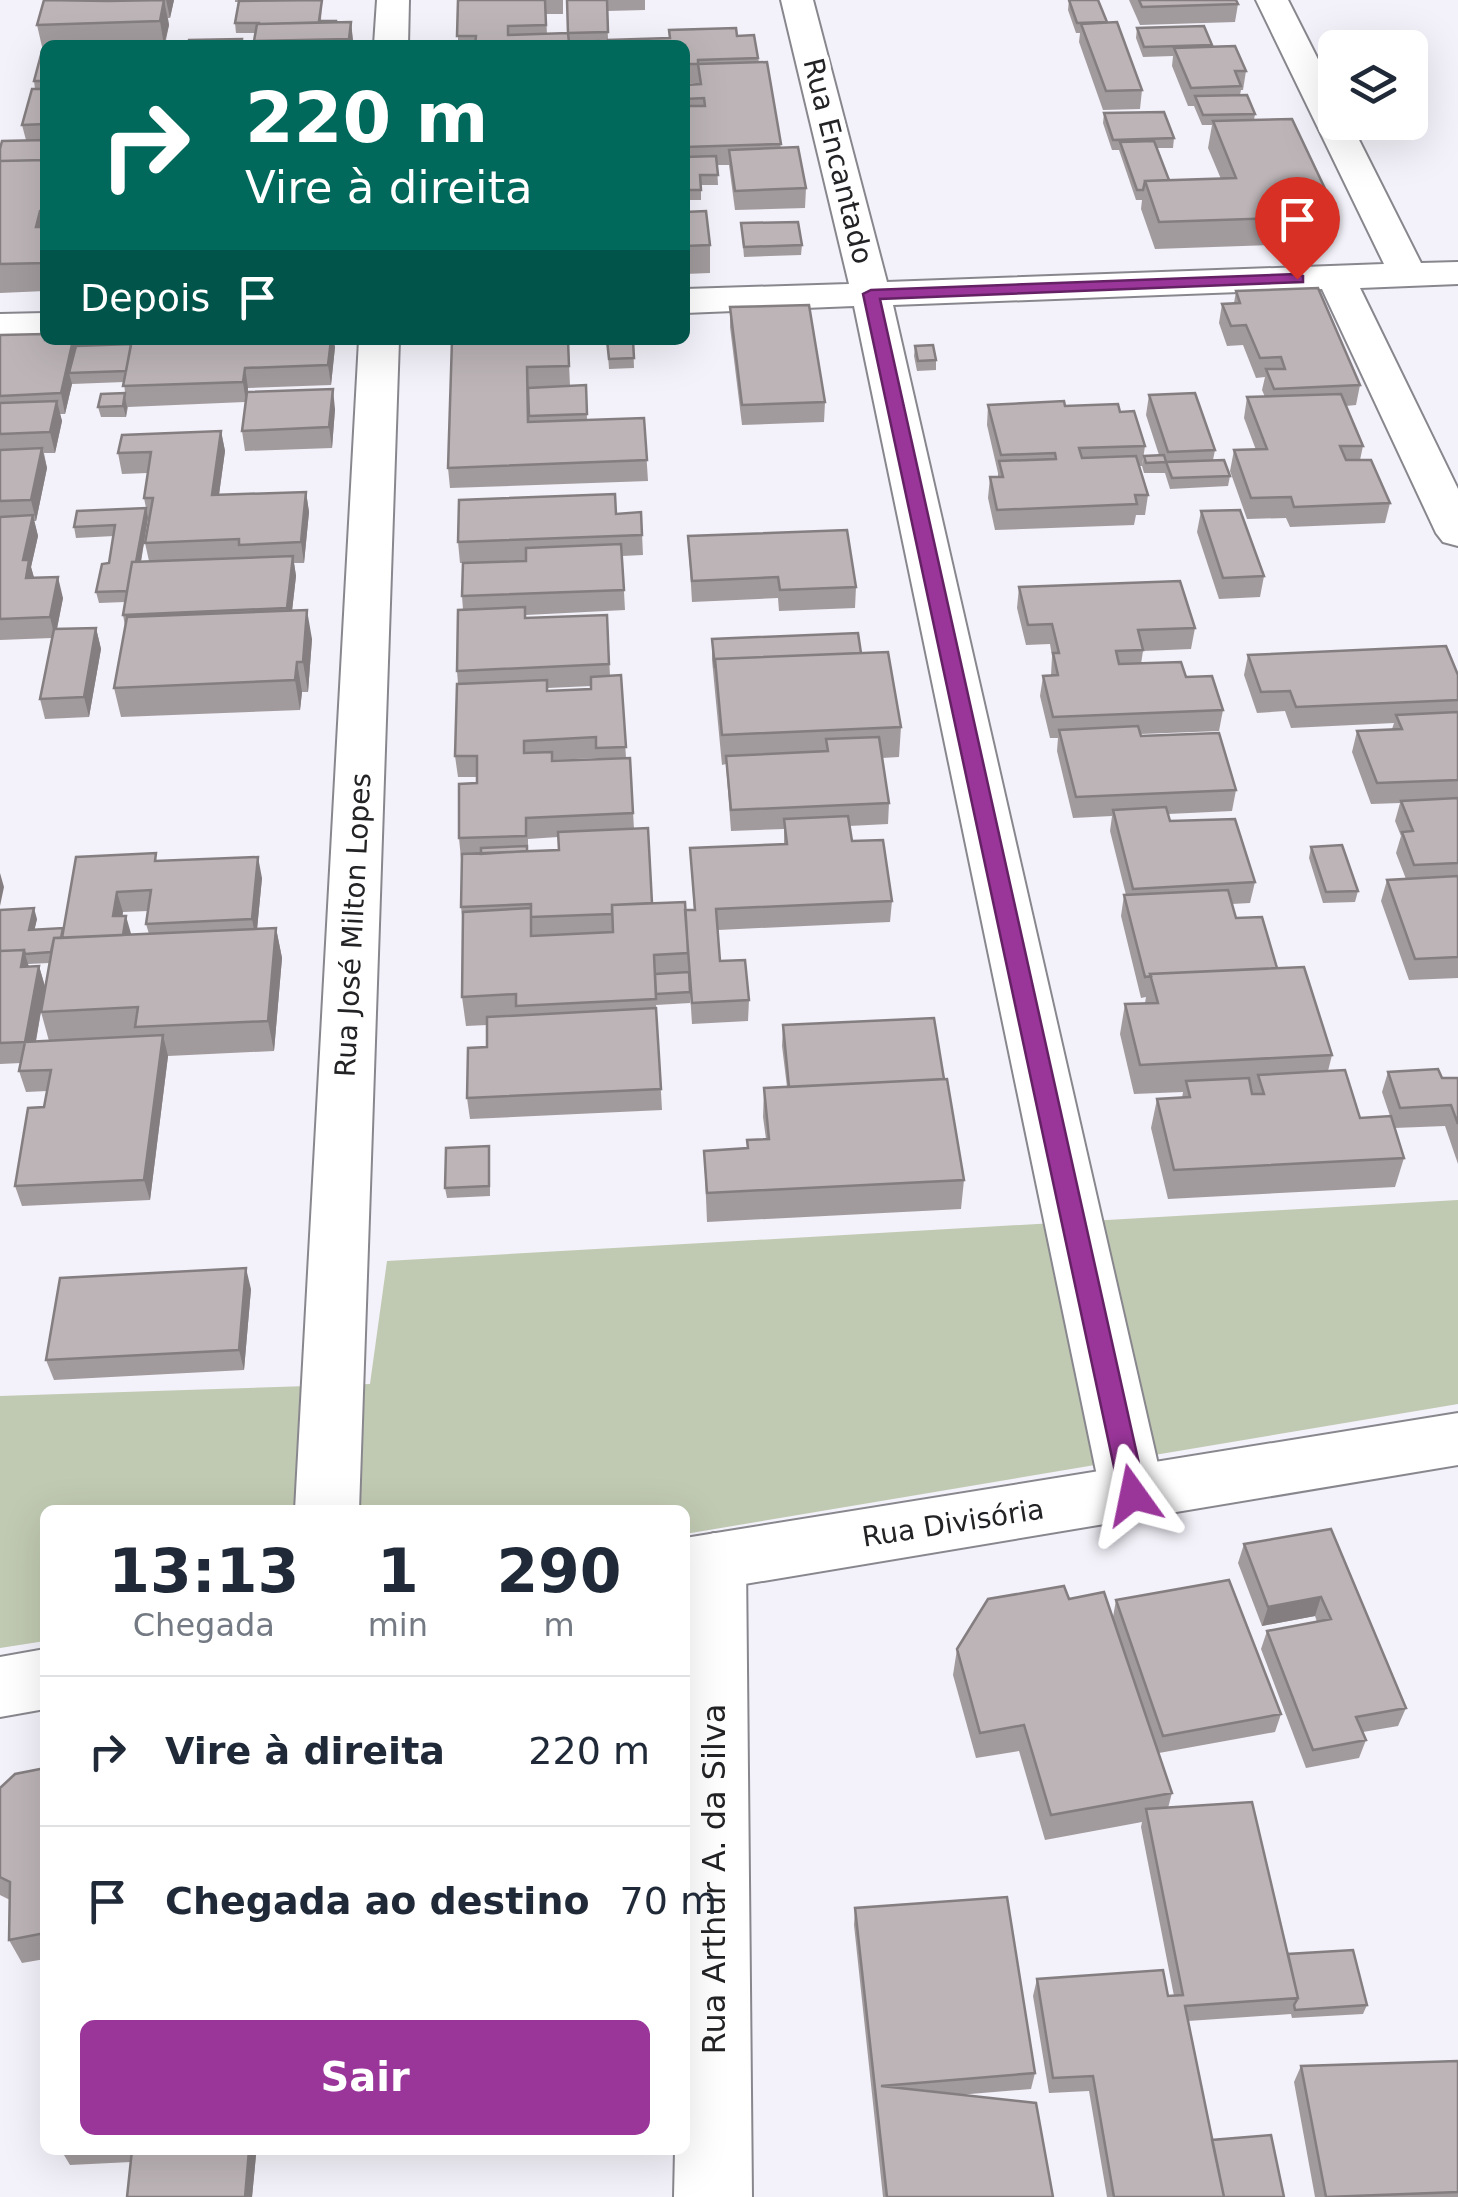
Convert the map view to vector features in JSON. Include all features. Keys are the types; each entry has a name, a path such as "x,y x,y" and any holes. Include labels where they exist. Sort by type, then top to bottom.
{"street":[{"path":"391,40 392,0"},
{"name":"Rua Encantado","path":"797,0 871,294 1133,1495"},
{"path":"1272,0 1408,275"},
{"path":"690,302 1458,273"},
{"path":"1336,278 1458,533"},
{"path":"0,326 40,325"},
{"name":"Rua José Milton Lopes","path":"327,1505 378,345"},
{"name":"Rua Divisória","path":"700,1564 1458,1440"},
{"name":"Rua Arthur A. da Silva","path":"700,1564 713,2197"},
{"path":"0,1687 40,1680"}],"green space":[{"path":"1458,1200 1458,1404 690,1533 690,1505 40,1505 40,1642 0,1648 0,1396 370,1384 387,1261"}],"building":[{"path":"44,0 164,0 160,21 37,25"},
{"path":"322,0 319,21 336,22 235,23 239,1"},
{"path":"458,0 545,0 546,25 508,26 508,35 568,33 569,40 476,40 476,36 457,36"},
{"path":"567,0 607,0 608,32 568,33"},
{"path":"1069,0 1098,0 1107,22 1077,23"},
{"path":"1139,0 1236,0 1238,4 1142,7"},
{"path":"351,22 349,39 254,40 257,24"},
{"path":"1117,22 1142,90 1106,91 1081,24"},
{"path":"1204,26 1212,45 1144,47 1137,28"},
{"path":"736,28 737,36 754,35 758,58 698,60 698,64 690,64 690,40 608,40 670,38 669,30"},
{"path":"1235,46 1246,71 1235,71 1241,86 1191,88 1174,48"},
{"path":"40,58 40,81 34,81"},
{"path":"767,62 781,144 690,147 690,106 705,106 704,98 690,99 690,85 701,84 698,64"},
{"path":"32,89 40,89 40,124 22,125"},
{"path":"1247,95 1255,114 1203,115 1195,96"},
{"path":"1164,112 1174,138 1113,140 1104,113"},
{"path":"1292,119 1338,216 1159,222 1145,181 1236,178 1213,121"},
{"path":"40,140 40,160 0,161 2,141"},
{"path":"1154,141 1169,180 1145,181 1143,190 1137,190 1120,142"},
{"path":"798,147 806,188 735,191 729,150"},
{"path":"716,156 718,175 700,175 701,190 690,190 690,157"},
{"path":"40,160 40,211 36,227 40,227 40,263 0,264 0,161"},
{"path":"706,211 710,245 690,246 690,212"},
{"path":"798,222 802,245 744,247 741,223"},
{"path":"1318,288 1360,385 1274,389 1266,369 1285,369 1281,357 1260,358 1246,325 1231,326 1222,304 1240,303 1236,291"},
{"path":"809,305 825,402 742,405 730,307"},
{"path":"40,334 40,345 72,345 61,393 0,396 0,335"},
{"path":"131,345 330,345 328,365 245,368 243,382 123,386"},
{"path":"131,345 126,371 69,373 76,346"},
{"path":"452,345 568,345 569,366 527,367 528,422 644,418 647,460 448,468"},
{"path":"608,345 633,345 634,358 609,359"},
{"path":"933,345 936,360 918,361 915,346"},
{"path":"586,385 587,414 529,416 528,388"},
{"path":"333,389 329,427 242,431 247,392"},
{"path":"125,393 123,406 98,407 101,394"},
{"path":"1195,393 1215,450 1168,452 1149,395"},
{"path":"1341,394 1363,446 1340,446 1346,460 1371,460 1390,503 1294,507 1291,497 1251,498 1234,450 1267,449 1247,397"},
{"path":"57,401 50,432 0,434 0,403"},
{"path":"1064,401 1065,406 1118,404 1120,412 1134,411 1145,446 1079,448 1082,458 1136,456 1148,495 1135,495 1137,504 997,510 990,477 1003,477 999,461 1056,459 1055,453 1001,455 988,405"},
{"path":"221,431 212,495 306,492 301,542 239,545 239,539 145,543 153,498 144,498 151,452 118,453 122,435"},
{"path":"42,448 31,500 0,501 0,450"},
{"path":"1164,455 1166,462 1146,463 1144,456"},
{"path":"1224,460 1230,476 1172,478 1166,462"},
{"path":"615,494 616,514 641,512 642,535 458,542 459,500"},
{"path":"146,508 127,591 96,592 102,564 109,563 115,525 74,527 77,511"},
{"path":"1240,510 1264,576 1223,578 1201,511"},
{"path":"33,515 23,560 29,560 26,578 58,577 50,617 0,619 0,517"},
{"path":"847,530 856,587 780,590 778,577 692,581 688,536"},
{"path":"621,544 624,590 462,596 463,563 526,561 526,548"},
{"path":"293,556 287,608 123,615 132,562"},
{"path":"1180,581 1195,628 1138,630 1143,650 1116,651 1119,664 1181,662 1186,677 1212,676 1223,710 1053,717 1043,676 1058,675 1053,653 1059,653 1052,624 1028,625 1019,587"},
{"path":"525,607 525,618 607,615 609,664 457,671 458,610"},
{"path":"307,610 303,662 297,662 295,680 114,688 127,617"},
{"path":"96,628 84,697 40,699 54,629"},
{"path":"858,633 861,653 715,659 715,668 712,639"},
{"path":"1446,646 1458,675 1458,700 1296,707 1290,691 1261,692 1248,655"},
{"path":"888,652 901,727 722,735 715,659"},
{"path":"621,675 626,747 596,748 596,737 524,741 524,753 552,752 552,761 630,758 633,813 526,818 526,836 459,838 459,784 477,783 477,756 455,756 457,684 547,680 547,691 591,689 591,677"},
{"path":"1458,712 1458,780 1377,783 1357,731 1402,729 1396,715"},
{"path":"1138,726 1141,736 1219,733 1236,790 1076,797 1059,730"},
{"path":"879,737 889,803 731,810 726,756 828,751 826,739"},
{"path":"1458,798 1458,863 1414,865 1402,832 1413,831 1401,801"},
{"path":"1166,807 1170,821 1235,819 1255,882 1133,889 1113,810"},
{"path":"848,816 852,841 883,840 892,901 716,909 720,961 745,960 749,1000 692,1003 685,910 695,910 690,848 787,844 784,819"},
{"path":"648,828 652,903 612,905 612,914 531,917 531,904 461,907 462,854 559,850 558,832"},
{"path":"1342,845 1358,891 1326,892 1311,847"},
{"path":"527,846 527,851 481,854 481,848"},
{"path":"156,853 155,861 258,857 252,919 146,924 151,890 117,892 113,916 126,916 123,935 62,938 76,857"},
{"path":"1458,876 1458,957 1415,959 1387,880"},
{"path":"1228,890 1236,918 1262,917 1277,968 1145,977 1124,895"},
{"path":"685,902 688,953 654,955 656,999 516,1006 516,994 462,997 463,912 531,908 531,936 613,932 612,905"},
{"path":"34,908 29,930 63,928 61,938 54,938 51,952 0,951 0,910"},
{"path":"276,928 268,1021 135,1027 138,1007 41,1012 54,938"},
{"path":"24,950 21,967 39,966 25,1042 0,1043 0,951"},
{"path":"1304,967 1332,1055 1140,1065 1125,1004 1158,1003 1150,974"},
{"path":"689,972 690,992 656,994 655,974"},
{"path":"656,1008 661,1089 467,1098 468,1048 487,1047 487,1017"},
{"path":"934,1018 944,1079 789,1087 783,1025"},
{"path":"163,1035 144,1180 15,1186 28,1108 44,1107 51,1070 19,1071 25,1042"},
{"path":"1438,1069 1442,1078 1458,1078 1458,1124 1451,1105 1400,1108 1388,1072"},
{"path":"1345,1070 1360,1118 1391,1116 1404,1158 1174,1170 1157,1099 1190,1097 1186,1081 1249,1078 1252,1094 1264,1094 1258,1075"},
{"path":"947,1079 964,1180 707,1193 704,1151 748,1148 747,1140 769,1139 764,1088"},
{"path":"489,1146 489,1186 445,1188 446,1148"},
{"path":"246,1268 239,1350 46,1360 60,1278"},
{"path":"1331,1529 1406,1708 1356,1717 1366,1740 1313,1750 1267,1631 1331,1619 1321,1597 1268,1607 1244,1544"},
{"path":"1229,1580 1281,1714 1163,1736 1116,1600"},
{"path":"1064,1586 1069,1599 1104,1592 1172,1793 1051,1815 1024,1725 980,1733 957,1649 988,1599"},
{"path":"40,1769 40,1934 9,1940 10,1882 0,1877 0,1788 15,1774"},
{"path":"1252,1802 1298,1998 1185,2006 1224,2197 1114,2197 1093,2076 1053,2078 1037,1979 1163,1970 1168,1996 1183,1995 1146,1809"},
{"path":"1007,1897 1035,2073 881,2086 1036,2103 1053,2197 887,2197 855,1908"},
{"path":"1353,1950 1367,2005 1295,2010 1298,1998 1288,1954"},
{"path":"1458,2061 1458,2192 1326,2197 1301,2066"},
{"path":"1271,2135 1284,2197 1224,2197 1212,2140"},
{"path":"131,2155 249,2155 245,2197 127,2197"}],"route":[{"path":"1133,1495 871,294 1297,279"}]}
